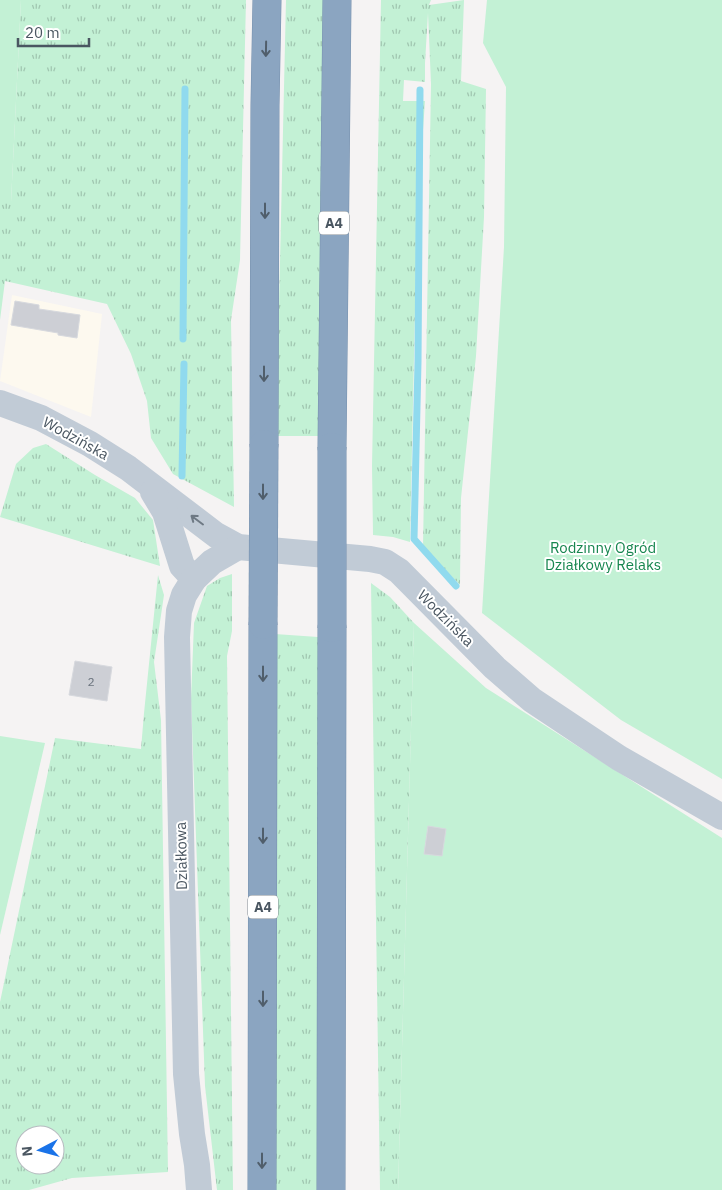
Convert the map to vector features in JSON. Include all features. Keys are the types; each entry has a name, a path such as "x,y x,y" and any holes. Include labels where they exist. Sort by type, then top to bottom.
{"highway":[{"name":"A4","path":"262,1190 265,105 267,0"},
{"name":"A4","path":"331,1190 332,447 338,0"}],"street":[{"name":"Wodzińska","path":"0,404 41,418 90,444 128,468 216,534 238,547 385,562 399,571 495,668 532,700 619,758 722,817"},
{"name":"Wodzińska","path":"147,482 166,512 182,566 194,579"},
{"name":"Działkowa","path":"199,1190 186,1074 177,637 179,611 184,595 194,579 212,562 238,547"}],"shaded area":[{"path":"12,295 102,314 91,417 0,381"}],"green space":[{"path":"0,0 21,0 11,202 0,202"},
{"path":"21,0 246,0 240,260 231,320 234,507 173,474 151,438 147,401 131,354 107,304 5,281 0,320 0,202 11,202"},
{"path":"286,0 326,0 318,436 276,436"},
{"path":"381,0 431,0 429,5 464,0 461,81 486,89 484,217 476,356 461,498 460,585 423,547 431,84 428,13 425,82 404,80 403,101 425,101 417,216 410,542 393,537 373,535 372,466"},
{"name":"Rodzinny Ogród Działkowy Relaks","path":"487,0 722,0 722,779 621,720 482,613 504,247 506,87 483,43"},
{"path":"46,444 135,498 153,520 160,566 0,517 16,464 33,448"},
{"path":"232,574 232,631 227,656 233,1190 217,1190 205,1086 191,699 194,623 207,586 220,578"},
{"path":"158,575 164,595 154,662 161,720 168,1172 72,1178 29,1190 0,1190 0,1002 55,738 141,749"},
{"path":"371,583 390,597 414,623 398,1190 380,1190"},
{"path":"414,623 486,688 722,838 722,1190 398,1190"},
{"path":"275,634 318,637 319,1190 274,1190"},
{"path":"0,736 45,743 0,935"}],"building":[{"path":"15,301 39,305 39,309 80,315 77,338 11,325"},
{"path":"75,661 112,667 107,701 69,695"},
{"path":"428,826 446,829 442,856 424,854"}],"waterway":[{"path":"183,339 185,89"},
{"path":"420,90 418,362 414,539 456,586"},
{"path":"182,476 184,364"}]}
